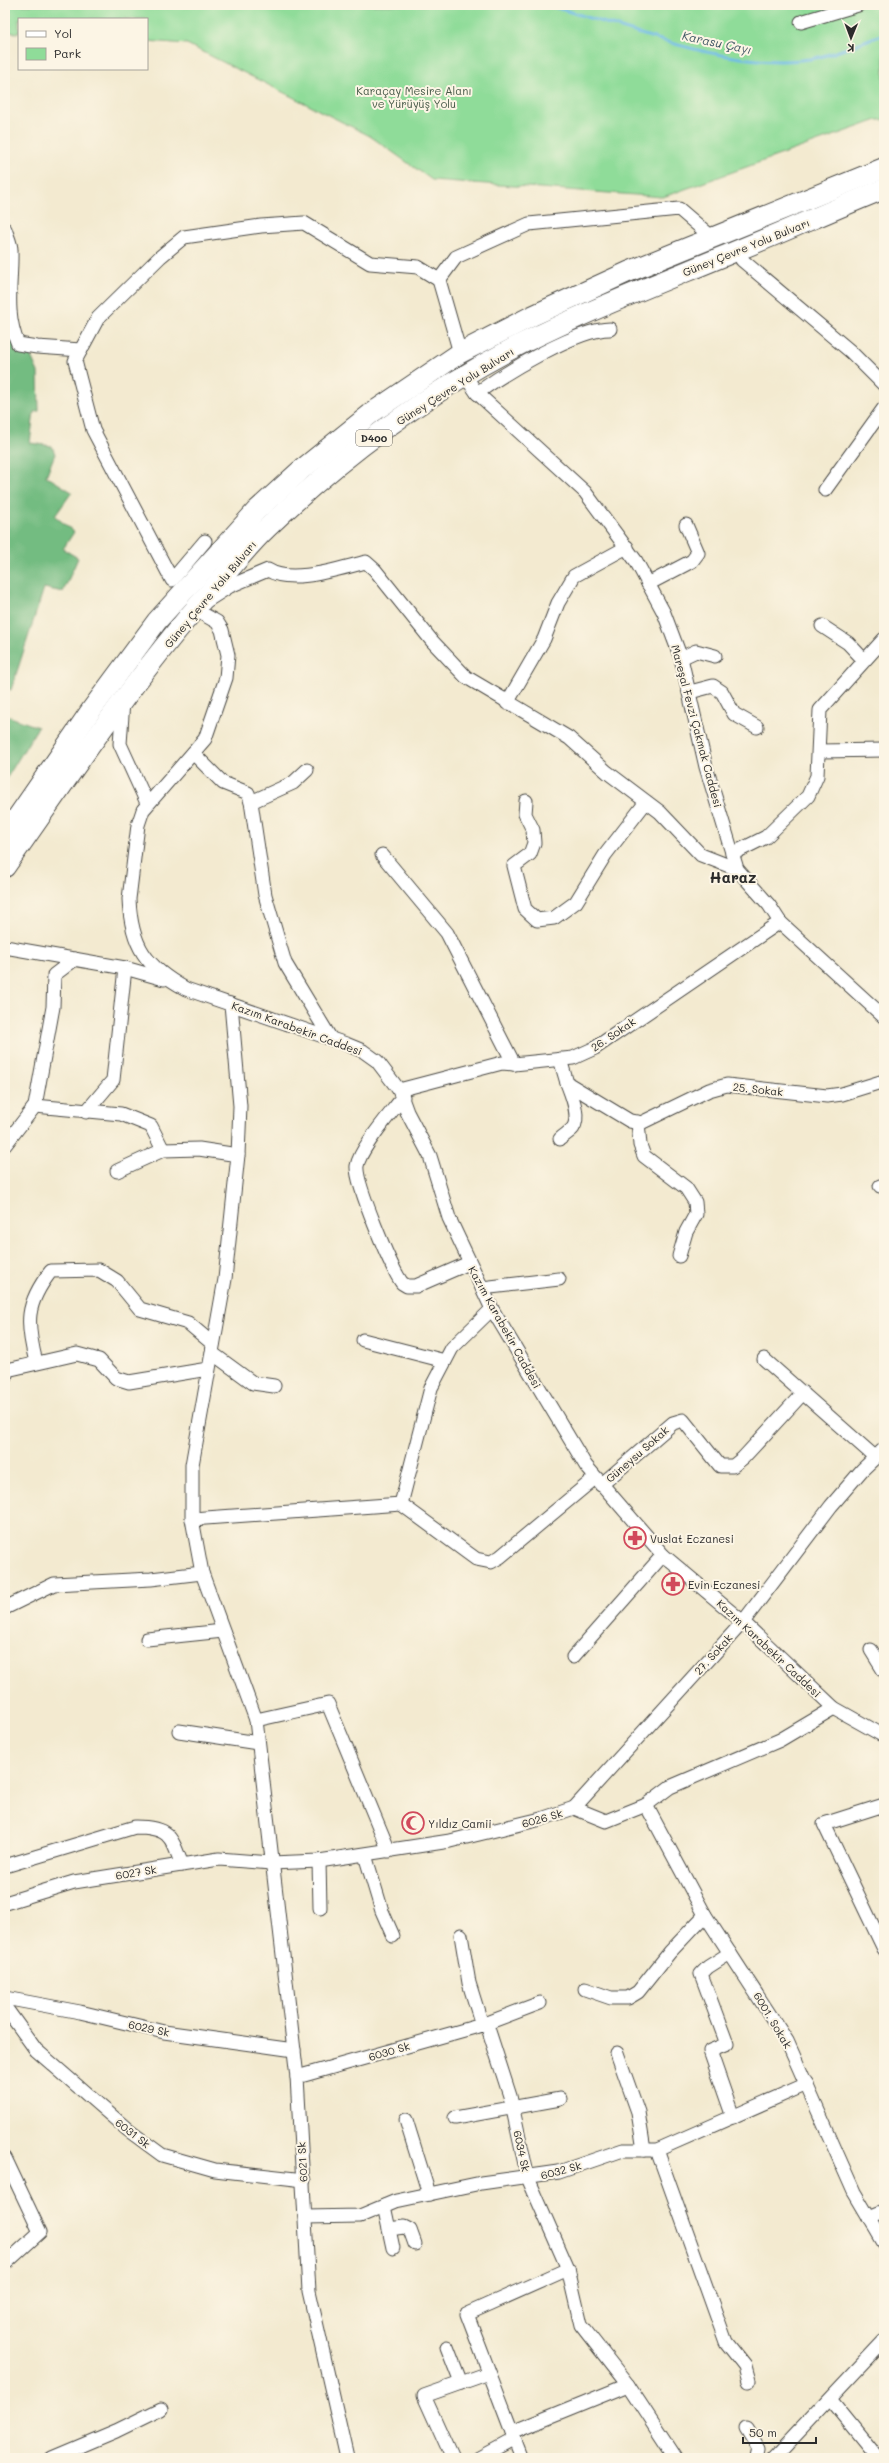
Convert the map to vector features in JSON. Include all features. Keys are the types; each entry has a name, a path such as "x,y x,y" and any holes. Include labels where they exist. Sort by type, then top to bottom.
{"highway":[{"name":"Güney Çevre Yolu Bulvarı","path":"5,835 92,708 156,621 256,511 301,470 373,412 460,353 628,272 884,168"},
{"name":"Güney Çevre Yolu Bulvarı","path":"5,867 123,700 194,609 266,529 324,477 395,422 465,376 520,345 616,300 884,189"}],"street":[{"path":"801,22 858,5"},
{"path":"440,280 456,258 529,224 679,209 707,233"},
{"path":"205,541 172,580 93,430 76,361 98,318 160,257 184,237 261,226 304,223 370,263 418,267 440,280 460,353"},
{"path":"5,229 11,249 8,297 14,333 18,344 81,350"},
{"path":"742,260 871,370 884,385"},
{"path":"477,393 552,348 597,329 610,329"},
{"name":"Mareşal Fevzi Çakmak Caddesi","path":"465,376 477,393 585,492 627,547 648,584 664,613 681,658 706,767 737,869 769,905 780,922 884,1017"},
{"path":"825,490 884,408"},
{"path":"648,584 692,561 698,553 686,526"},
{"path":"507,703 544,639 558,603 574,576 627,547"},
{"path":"194,609 230,586 268,570 277,576 293,576 319,573 366,562 375,570 432,641 466,677 507,703 569,738 660,812 701,855 737,869"},
{"name":"Kazım Karabekir Caddesi","path":"194,609 217,622 222,630 227,646 228,664 208,732 193,753 147,803 138,825 129,899 131,926 134,938 149,963 172,981 186,989 331,1039 371,1056 401,1094 407,1112 430,1156 449,1218 492,1309 546,1401 598,1481 663,1555 743,1622 834,1708 884,1736"},
{"path":"822,626 848,643 864,660"},
{"path":"732,854 766,837 808,796 817,776 820,751 820,710 884,639"},
{"path":"681,658 696,651 715,656"},
{"path":"690,692 712,686 722,692 734,714 757,727"},
{"path":"123,700 120,744 147,803"},
{"path":"820,751 884,750"},
{"path":"193,753 223,783 248,793 251,802 265,895 285,963 331,1039"},
{"path":"251,802 293,784 307,770"},
{"path":"526,801 526,814 533,830 534,843 530,854 514,866 525,909 537,920 554,918 576,902 606,855 646,802"},
{"path":"382,855 447,933 514,1064"},
{"name":"26. Sokak","path":"401,1094 482,1067 502,1063 514,1064 573,1058 595,1048 780,922"},
{"path":"5,947 125,968 172,981"},
{"path":"5,1145 35,1106 53,1007 54,975 75,959"},
{"path":"86,1112 113,1080 125,968"},
{"name":"6021 Sk","path":"231,1004 240,1106 238,1155 225,1279 192,1466 192,1519 202,1573 256,1720 271,1863 297,2077 304,2180 309,2291 347,2458"},
{"path":"560,1059 574,1101 575,1122 573,1127 560,1139"},
{"name":"25. Sokak","path":"638,1122 648,1120 709,1090 727,1085 827,1096 842,1094 884,1081"},
{"path":"567,1083 630,1121 638,1122 640,1145 644,1156 686,1188 695,1202 696,1214 686,1232 679,1256"},
{"path":"401,1094 357,1165 360,1186 402,1283 407,1286 416,1286 469,1263"},
{"path":"35,1106 86,1112 121,1114 151,1126 163,1150"},
{"path":"116,1171 163,1150 199,1149 238,1155"},
{"path":"36,1362 28,1331 31,1305 51,1271 99,1270 116,1281 140,1309 188,1323 213,1348 253,1382 274,1386"},
{"path":"482,1288 559,1280"},
{"path":"192,1519 401,1504 431,1388 452,1348 492,1309"},
{"path":"363,1340 445,1361"},
{"path":"5,1379 7,1370 36,1362 77,1354 100,1360 116,1378 129,1382 208,1370"},
{"name":"27. Sokak","path":"574,1808 743,1622 818,1522 880,1453 803,1393 764,1359"},
{"name":"Güneysu Sokak","path":"401,1504 476,1559 490,1562 500,1557 673,1423 683,1420 720,1466 728,1467 743,1458 803,1393"},
{"path":"573,1657 663,1555"},
{"path":"5,1608 54,1584 151,1580 202,1573"},
{"path":"147,1639 223,1631"},
{"path":"871,1650 884,1671"},
{"path":"256,1720 328,1704 389,1851"},
{"name":"6026 Sk","path":"271,1863 319,1861 450,1841 542,1819 574,1808 606,1821 646,1805 670,1788 780,1740 834,1708"},
{"path":"179,1731 258,1743"},
{"name":"6001. Sokak","path":"646,1805 705,1915 776,2021 795,2057 854,2192 884,2243"},
{"path":"884,1805 824,1824 884,1949"},
{"path":"5,1866 136,1827 155,1827 172,1839 182,1865"},
{"path":"365,1855 382,1911 394,1936"},
{"name":"6027 Sk","path":"5,1903 74,1882 219,1859 271,1863"},
{"path":"319,1861 320,1908"},
{"path":"585,1989 611,1998 628,1998 638,1992 670,1952 705,1915"},
{"name":"6034 Sk","path":"461,1935 469,1983 512,2107 528,2178 568,2269 581,2325 628,2385 676,2458"},
{"path":"730,1952 708,1966 701,1974 727,2044 710,2051 733,2117"},
{"name":"6029 Sk","path":"5,1998 80,2012 164,2032 294,2050"},
{"name":"6030 Sk","path":"297,2077 485,2027 540,2003"},
{"name":"6031 Sk","path":"5,2007 36,2050 128,2130 162,2155 215,2170 304,2180"},
{"path":"617,2054 650,2150 726,2342 745,2366 749,2381"},
{"name":"6032 Sk","path":"305,2217 360,2216 396,2201 481,2183 528,2178 559,2172 623,2150 650,2150 733,2117 807,2084"},
{"path":"455,2118 560,2099"},
{"path":"406,2120 429,2194"},
{"path":"5,2158 40,2232 5,2264"},
{"path":"384,2206 393,2248"},
{"path":"869,2218 884,2212"},
{"path":"389,2230 404,2227 410,2230 415,2244"},
{"path":"522,2458 467,2314 568,2269"},
{"path":"774,2458 884,2341"},
{"path":"447,2347 461,2383"},
{"path":"452,2458 424,2396 489,2373"},
{"path":"478,2458 513,2436 628,2385"},
{"path":"830,2399 878,2458"},
{"path":"52,2458 116,2431 161,2409"},
{"path":"746,2428 759,2449 757,2458"}],"green space":[{"name":"Karaçay Mesire Alanı ve Yürüyüş Yolu","path":"5,5 884,5 884,120 877,120 663,197 432,180 370,136 187,44 148,41 148,18 18,18 18,33 5,32"},
{"path":"5,330 19,351 30,354 38,372 39,411 34,412 30,443 52,446 55,454 46,476 72,492 55,516 74,532 63,549 78,558 63,592 44,588 11,690 5,689"},
{"path":"5,715 38,727 5,781"}],"waterway":[{"name":"Karasu Çayı","path":"547,5 677,45 745,59 778,61 810,59 838,51 884,34"}],"place":[{"name":"Vuslat Eczanesi","path":"635,1538"},
{"name":"Evin Eczanesi","path":"673,1584"},
{"name":"Yıldız Camii","path":"413,1823"}],"district":[{"name":"Haraz","path":"733,877"}]}
